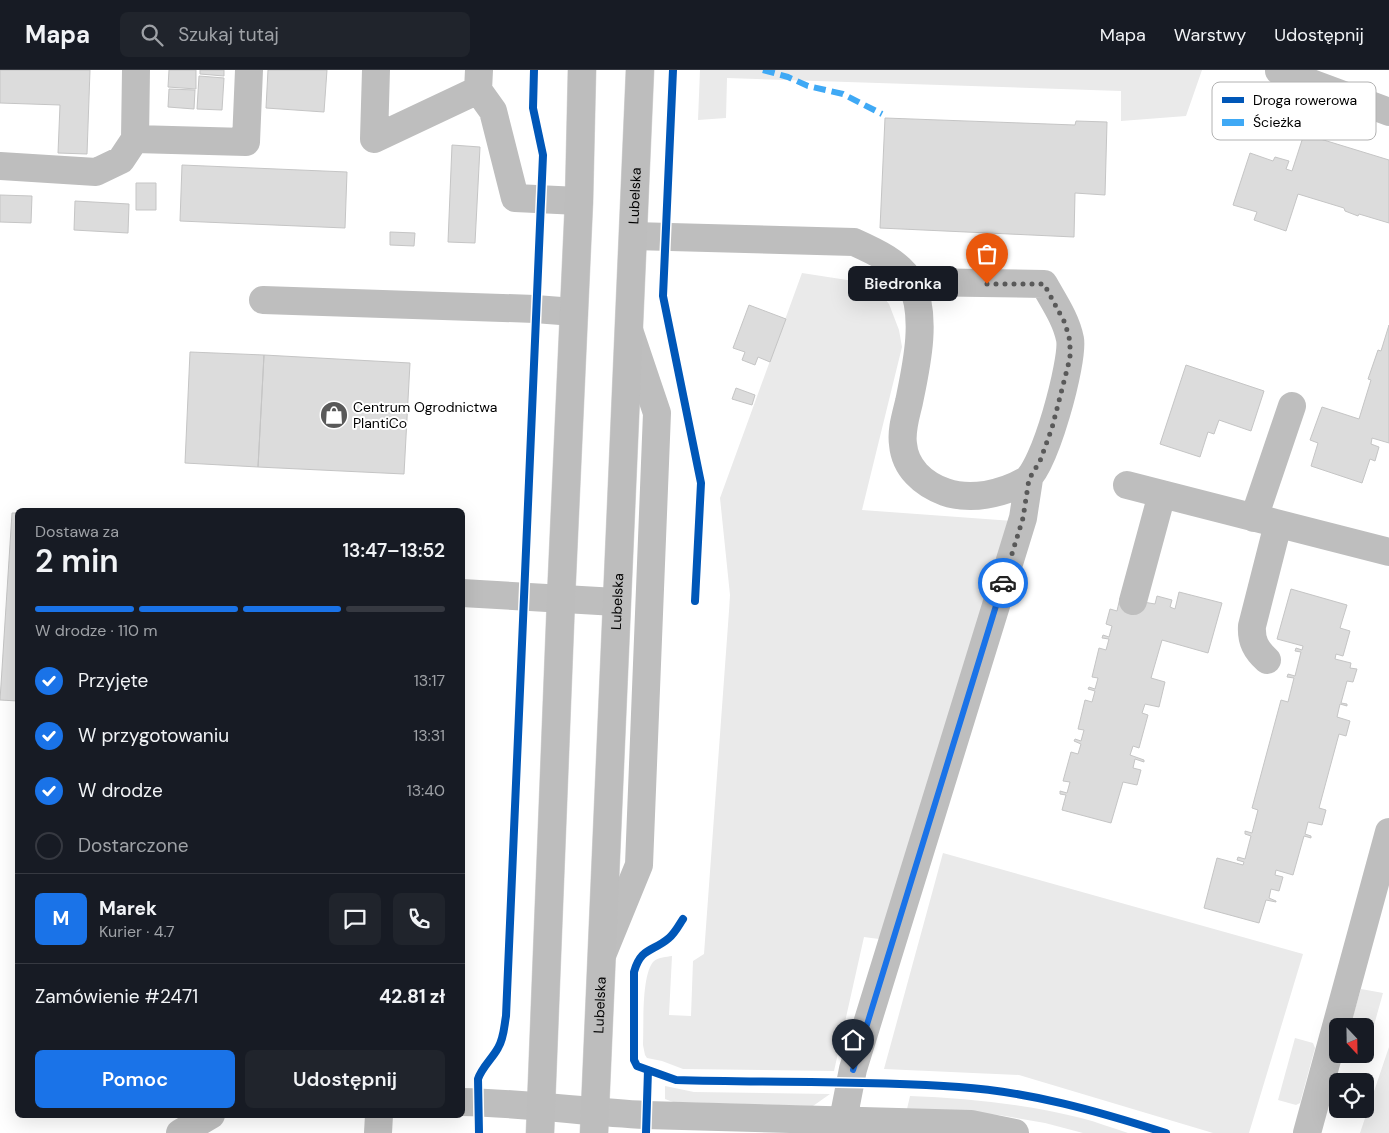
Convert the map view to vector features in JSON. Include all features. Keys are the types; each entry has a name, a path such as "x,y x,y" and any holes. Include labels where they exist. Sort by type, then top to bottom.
{"main road":[{"path":"540,1133 579,201 582,70"},
{"name":"Lubelska","path":"594,1123 640,70"}],"street":[{"path":"0,166 96,172 122,160 135,139 136,70"},
{"path":"135,139 246,142 249,70"},
{"path":"376,70 374,139 479,80 493,111 515,198 579,201"},
{"path":"1279,71 1309,82"},
{"path":"1376,107 1389,112"},
{"path":"633,236 854,242 877,252 897,267 911,282 916,298 919,341 916,370 904,424 903,443 907,461 918,476 934,488 950,493 972,496 992,493 1011,488 1029,479"},
{"path":"843,1120 853,1070 1023,518 1029,479 1040,461 1052,428 1070,358 1070,341 1065,323 1044,284 911,282"},
{"path":"263,300 536,309 574,312"},
{"path":"601,959 639,865 640,846 657,413 629,329"},
{"path":"1267,660 1257,651 1252,634 1252,626 1266,521 1292,406"},
{"path":"1127,485 1389,552"},
{"path":"1133,601 1162,494"},
{"path":"465,593 616,602"},
{"path":"1307,1133 1389,832"},
{"path":"465,1102 541,1106 594,1123 843,1120 971,1124 1015,1133"},
{"path":"180,1133 207,1118"},
{"path":"378,1133 379,1118"}],"shaded area":[{"path":"700,70 1202,70 1186,116 1121,121 1121,91 727,78 726,118 698,120"},
{"path":"802,273 873,284 889,304 899,330 902,347 862,510 1013,521 879,939 864,937 834,1071 683,1069 662,1061 647,1058 645,1055 643,1045 643,1014 645,988 650,968 654,961 672,956 669,1015 691,1016 693,961 704,954 730,595 720,498"},
{"path":"943,853 1303,954 1249,1133 1213,1133 1019,1075 884,1069"},
{"path":"1361,989 1383,993 1374,1025 1374,1018 1352,1018"},
{"path":"1295,1038 1313,1043 1315,1048 1300,1103 1296,1105 1278,1100"},
{"path":"1389,1047 1389,1133 1360,1133 1365,1118 1374,1118 1374,1091"},
{"path":"665,1086 694,1092 830,1094 813,1106 673,1102 665,1099"},
{"path":"910,1096 953,1098 1017,1105 1060,1113 1128,1133 1083,1133 1045,1123 999,1115 907,1109"}],"building":[{"path":"0,70 90,70 87,154 58,153 60,105 0,103"},
{"path":"169,70 196,70 196,89 168,87"},
{"path":"200,70 224,70 224,76 200,74"},
{"path":"268,70 327,70 324,112 266,108"},
{"path":"199,76 224,78 222,110 197,109"},
{"path":"169,89 195,90 194,109 168,107"},
{"path":"885,118 1075,125 1076,121 1107,122 1105,195 1075,193 1074,237 880,228"},
{"path":"1302,140 1324,140 1389,160 1389,223 1359,214 1358,216 1345,211 1344,208 1298,194 1286,231 1254,220 1257,212 1233,205 1250,153 1273,161 1275,157 1289,161 1286,169 1292,171"},
{"path":"452,145 480,147 475,243 448,242"},
{"path":"182,165 347,172 345,228 180,221"},
{"path":"136,183 156,183 156,210 136,210"},
{"path":"0,195 32,196 31,223 0,222"},
{"path":"75,201 129,204 128,233 74,230"},
{"path":"390,232 415,233 414,246 390,245"},
{"path":"749,305 786,319 770,362 758,357 755,365 742,360 745,352 733,348"},
{"path":"1389,325 1389,443 1372,438 1371,444 1379,447 1375,461 1370,459 1362,483 1311,466 1318,443 1310,440 1322,407 1359,419 1371,380 1368,379 1378,350 1381,351"},
{"path":"190,352 264,355 258,467 185,463"},
{"name":"Centrum Ogrodnictwa PlantiCo","path":"264,355 410,363 404,474 258,467"},
{"path":"1186,365 1264,391 1251,431 1219,420 1214,434 1208,432 1200,457 1160,444"},
{"path":"736,388 755,395 752,405 732,399"},
{"path":"12,513 15,513 15,701 0,700"},
{"path":"1291,589 1347,605 1340,628 1350,631 1343,656 1336,654 1335,659 1351,663 1350,668 1357,669 1353,682 1347,681 1341,703 1347,704 1347,706 1340,704 1337,717 1350,721 1346,736 1339,734 1319,808 1326,810 1322,825 1308,822 1305,834 1311,836 1311,838 1304,836 1293,875 1276,870 1275,875 1283,877 1279,891 1271,889 1269,898 1276,902 1266,900 1259,923 1204,908 1217,858 1243,865 1244,862 1237,860 1238,857 1245,859 1251,836 1245,834 1245,831 1252,833 1258,810 1252,808 1281,700 1288,702 1294,678 1287,677 1288,674 1295,676 1301,652 1295,651 1296,648 1302,650 1303,646 1277,639"},
{"path":"1179,592 1222,603 1208,653 1162,640 1151,678 1165,682 1159,707 1145,704 1142,713 1148,715 1139,748 1133,746 1130,755 1144,760 1144,762 1135,759 1133,768 1141,770 1137,785 1123,782 1111,823 1062,810 1066,795 1060,794 1060,791 1067,793 1070,782 1063,781 1071,752 1078,754 1081,744 1074,741 1075,739 1081,741 1084,730 1078,729 1085,700 1092,702 1095,691 1088,689 1089,687 1095,689 1098,678 1092,677 1099,648 1106,650 1109,639 1102,638 1103,635 1109,637 1112,626 1106,624 1110,609 1117,611 1120,598 1155,604 1157,596 1172,600 1170,607 1175,609"}],"marked path":[{"path":"763,70 788,77 808,86 843,94 882,114"}],"cycle path":[{"path":"479,1133 478,1079 500,1044 506,1016 543,155 533,108 534,70"},
{"path":"673,70 663,296 701,483 695,601"},
{"path":"683,919 669,938 640,958 634,972 634,1060 637,1066 676,1080 889,1083 959,1087 1012,1093 1115,1117 1166,1133"},
{"path":"646,1133 648,1070"}],"way so far":[{"path":"987,284 1044,284 1065,323 1070,341 1070,358 1052,428 1040,461 1029,479 1023,518 1003,583"}],"place":[{"name":"Biedronka","path":"987,284"},
{"name":"Centrum Ogrodnictwa PlantiCo","path":"334,415"}],"route":[{"path":"853,1070 1003,583"}]}
